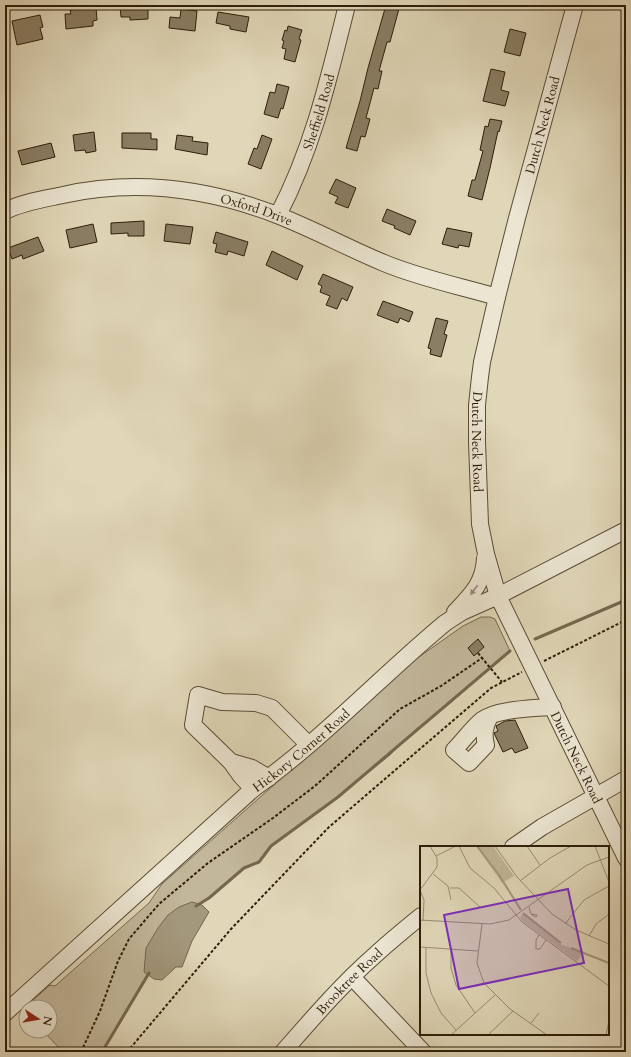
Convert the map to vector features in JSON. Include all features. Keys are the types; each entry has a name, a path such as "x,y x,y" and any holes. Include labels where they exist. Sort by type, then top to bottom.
{"street":[{"name":"Sheffield Road","path":"278,215 295,181 314,131 347,5"},
{"name":"Dutch Neck Road","path":"575,5 519,210 482,362 477,405 480,524 486,554 498,596 626,858"},
{"name":"Oxford Drive","path":"5,211 34,202 97,189 152,187 183,190 215,196 249,205 278,215 408,272 497,297"},
{"name":"Hickory Corner Road","path":"5,1013 253,789 269,778 444,623 462,612 498,596 626,530"},
{"path":"444,623 476,588 481,580 485,566 486,554"},
{"path":"253,789 231,762 193,725 198,695 222,702 256,703 272,708 308,744"},
{"path":"490,716 520,709 553,707"},
{"path":"231,762 252,768 269,778"},
{"path":"514,846 542,827 626,779"},
{"name":"Brooktree Road","path":"283,1052 352,977 420,917"},
{"path":"352,977 423,1052"}],"path":[{"path":"127,1052 230,928 329,827 491,688 532,666 626,620"},
{"path":"478,653 502,682"},
{"path":"81,1052 100,1011 120,955 129,939 159,904 208,863 273,818 315,786 400,709 441,686 482,658"}],"shaded area":[{"path":"481,617 490,617 495,619 510,651 449,704 415,730 390,755 338,797 271,846 259,862 244,868 209,898 184,912 102,1052 63,1052 51,1039 58,1039 58,999 34,999 50,985 55,986 149,903 162,884 416,659 463,626"},
{"path":"192,902 202,905 209,912 192,941 182,967 176,967 162,980 154,979 144,972 146,948 168,915 179,907"}],"building":[{"path":"148,5 148,19 130,20 130,17 121,17 120,6"},
{"path":"386,5 400,5 390,42 387,42 379,71 382,71 378,89 374,88 366,118 370,119 365,137 361,136 357,151 346,148"},
{"path":"96,7 97,20 93,21 93,26 66,29 65,14 71,14 70,10"},
{"path":"181,9 197,11 195,31 169,28 170,17 180,18"},
{"path":"218,12 249,17 246,32 230,29 230,26 216,23"},
{"path":"40,15 43,27 40,28 43,39 17,45 12,21"},
{"path":"288,26 302,30 295,62 284,59 286,49 282,48 284,41 282,40"},
{"path":"510,29 526,33 520,56 504,52"},
{"path":"491,69 505,72 501,90 509,92 505,106 483,101"},
{"path":"277,84 289,87 283,109 281,108 278,118 264,114 270,92 275,93"},
{"path":"490,119 502,121 499,132 498,131 482,200 468,196 472,180 475,180 483,151 480,150 485,126 488,127"},
{"path":"94,132 96,151 86,153 85,150 75,151 73,135"},
{"path":"122,133 151,133 151,139 157,139 157,150 122,148"},
{"path":"177,135 193,137 192,141 208,143 207,155 175,149"},
{"path":"262,135 272,139 261,169 248,164 254,148 257,149"},
{"path":"51,143 55,157 22,165 18,151"},
{"path":"336,179 356,188 348,208 335,203 338,197 329,193"},
{"path":"387,209 416,221 410,235 394,228 395,226 382,221"},
{"path":"144,221 144,236 128,236 128,233 111,234 111,223"},
{"path":"93,224 97,242 70,248 66,230"},
{"path":"166,224 193,227 190,244 164,241"},
{"path":"447,228 472,233 469,247 459,245 458,248 442,244"},
{"path":"216,232 248,242 244,256 228,251 227,255 215,252 217,244 213,243"},
{"path":"38,237 44,251 23,259 22,255 12,259 8,248"},
{"path":"272,251 303,266 297,280 266,265"},
{"path":"323,274 353,287 347,301 342,298 337,309 326,305 330,296 320,292 322,286 318,284"},
{"path":"383,301 413,312 409,322 400,318 398,323 377,315"},
{"path":"436,318 448,321 444,334 447,335 441,357 430,354 431,349 428,348"},
{"path":"478,639 484,647 474,656 468,648"},
{"path":"515,720 528,748 515,753 512,748 503,752 494,733 498,731 496,726 505,721"}],"waterway":[{"path":"535,639 626,600"},
{"path":"196,906 209,898 244,868 259,862 271,846 338,797 510,651"},
{"path":"102,1052 149,973"}]}
